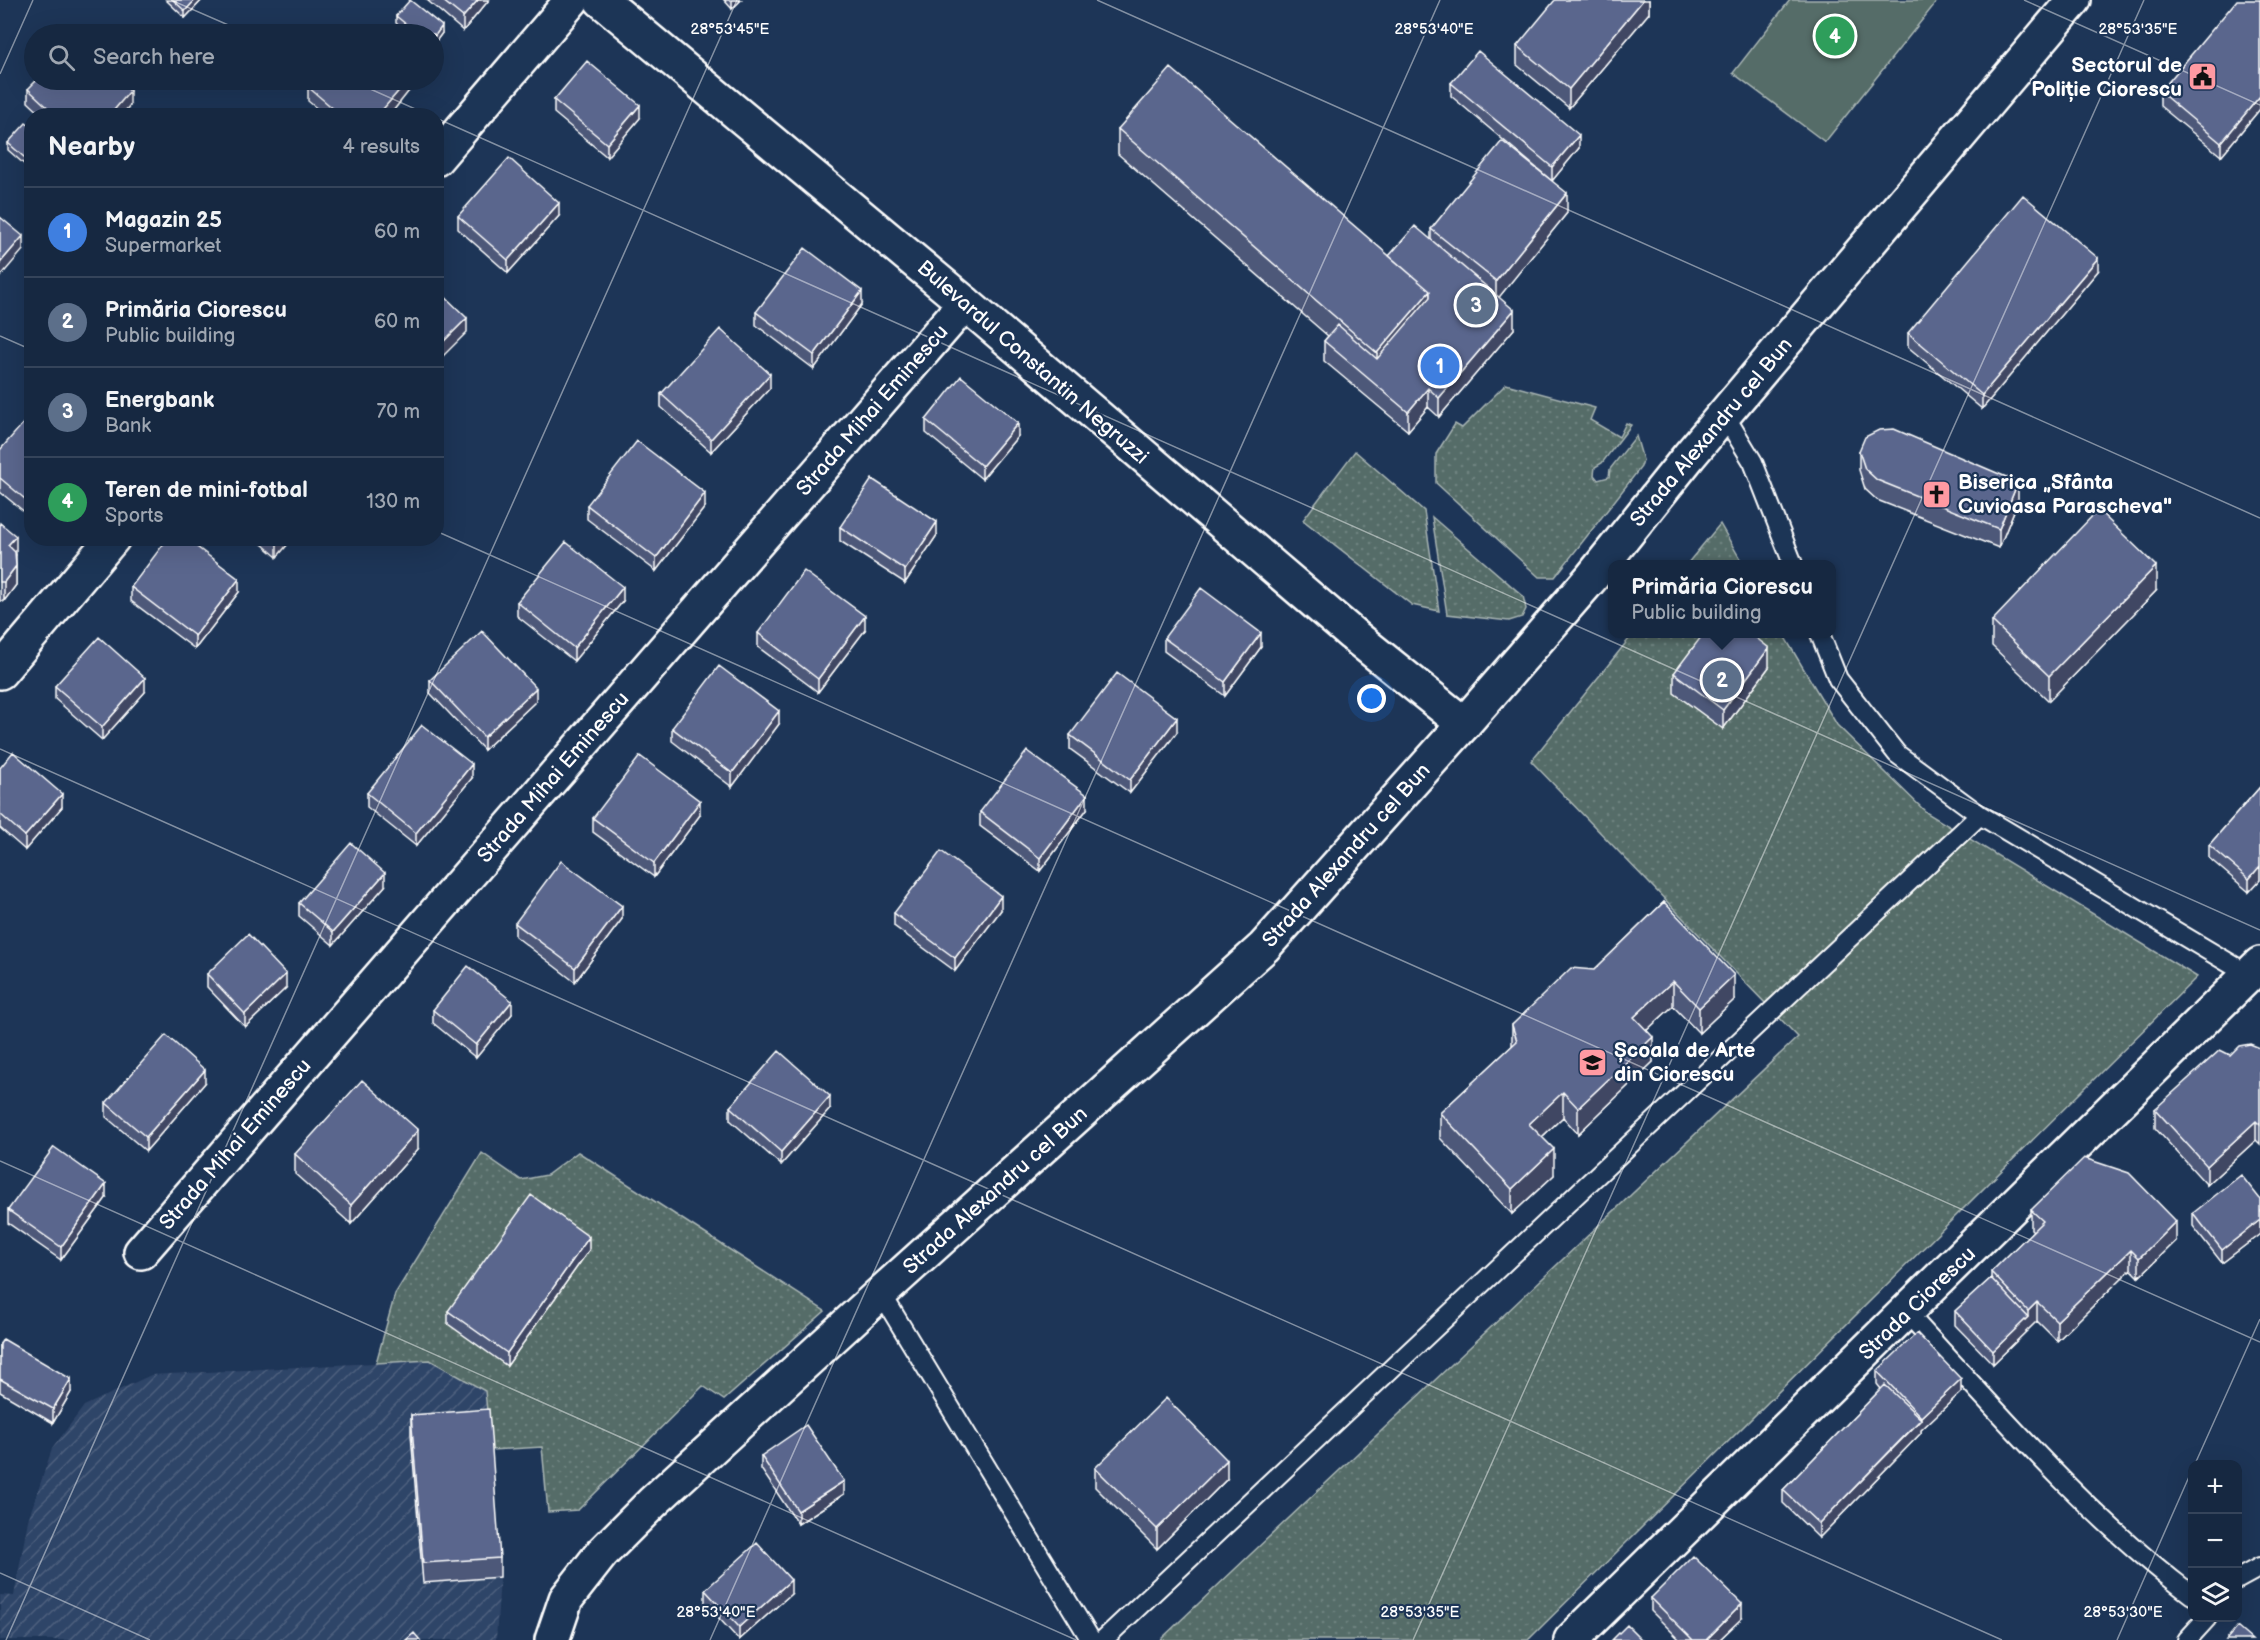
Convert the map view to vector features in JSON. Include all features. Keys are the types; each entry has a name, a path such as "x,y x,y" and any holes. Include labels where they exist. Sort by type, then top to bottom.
{"street":[{"path":"444,150 573,0"},
{"name":"Bulevardul Constantin Negruzzi","path":"601,0 965,303 1247,545 1464,724"},
{"name":"Strada Alexandru cel Bun","path":"552,1640 566,1599 602,1553 653,1502 1264,947 1592,577 1689,456 2074,0"},
{"name":"Strada Mihai Eminescu","path":"141,1252 965,303"},
{"path":"0,672 106,546"},
{"name":"Strada Ciorescu","path":"1571,1640 2257,973"}],"lane":[{"path":"1725,416 1752,462 1791,560"},
{"path":"1822,638 1838,679 1897,754 1980,815 2257,973"},
{"path":"1103,1640 1980,815"},
{"path":"881,1293 1091,1640"},
{"path":"1907,1313 2052,1470 2137,1550 2188,1591"},
{"path":"2242,1578 2260,1567"},
{"path":"2187,1640 2203,1622"}],"shaded area":[{"path":"430,1360 485,1391 500,1577 496,1640 0,1640 0,1595 14,1596 28,1520 52,1449 84,1406 151,1375"}],"green space":[{"path":"1790,0 1938,0 1825,142 1733,73"},
{"path":"1506,384 1595,408 1590,420 1619,437 1626,423 1631,425 1602,463 1595,467 1594,475 1598,480 1609,477 1610,469 1636,436 1643,460 1641,467 1555,577 1539,577 1436,483 1436,454 1455,424 1462,428"},
{"path":"1355,451 1424,511 1439,611 1412,605 1303,520"},
{"path":"1432,517 1523,596 1526,609 1522,617 1509,621 1447,614"},
{"path":"1720,524 1741,560 1690,560"},
{"path":"1630,638 1785,638 1837,725 1927,813 2197,977 1528,1640 1160,1640 1798,1037 1531,761"},
{"path":"578,1152 825,1311 724,1400 703,1386 578,1510 548,1512 542,1447 491,1450 485,1391 430,1360 376,1363 395,1294 482,1153 521,1180 547,1175"}],"building":[{"path":"173,0 195,0 185,11"},
{"path":"410,0 440,24 406,24 396,16"},
{"path":"442,0 478,0 463,17"},
{"path":"1555,0 1643,0 1569,89 1517,46"},
{"path":"2237,0 2260,0 2260,96 2221,143 2160,92"},
{"path":"1478,51 1579,135 1552,167 1451,83"},
{"path":"587,61 640,105 607,144 554,100"},
{"path":"1171,68 1430,291 1377,353 1118,129"},
{"path":"29,90 130,91 116,108 48,108"},
{"path":"312,90 399,90 384,108 333,108"},
{"path":"24,125 24,157 8,143"},
{"path":"1502,141 1567,193 1496,281 1431,229"},
{"path":"509,158 559,203 508,260 458,216"},
{"path":"2023,195 2098,258 1982,395 1908,333"},
{"path":"0,217 23,236 0,263"},
{"path":"1415,226 1514,310 1439,398 1428,388 1408,412 1324,341 1338,325 1377,359 1430,297 1430,291 1389,256"},
{"path":"805,248 862,291 814,355 756,312"},
{"path":"444,296 467,318 444,341"},
{"path":"720,329 770,374 711,439 661,394"},
{"path":"961,376 1018,423 982,466 926,420"},
{"path":"24,422 24,498 0,478 0,450"},
{"name":"Biserica „Sfânta Cuvioasa Parascheva\"","path":"1894,429 2018,482 1999,529 1877,480 1865,469 1859,451 1865,437 1879,430"},
{"path":"637,441 705,493 656,558 587,505"},
{"path":"872,479 937,522 905,570 840,527"},
{"path":"2098,510 2156,566 2049,676 1992,621"},
{"path":"0,523 16,536 8,545 15,552 16,566 4,582 0,582"},
{"path":"566,542 623,587 574,648 517,602"},
{"path":"162,546 196,546 239,579 195,636 131,587"},
{"path":"804,571 865,616 818,679 758,633"},
{"path":"1201,588 1261,633 1225,682 1164,638"},
{"path":"482,631 536,688 484,737 430,680"},
{"path":"99,637 145,678 102,727 55,686"},
{"path":"1700,638 1756,638 1769,648 1723,710 1674,673"},
{"path":"719,666 779,711 732,773 672,728"},
{"path":"1117,673 1177,718 1130,780 1070,735"},
{"path":"422,725 472,764 416,833 367,793"},
{"path":"1027,751 1087,795 1040,858 980,812"},
{"path":"13,752 62,794 25,836 0,814 0,768"},
{"path":"640,756 700,801 654,863 593,818"},
{"path":"2260,787 2260,866 2249,879 2209,845"},
{"path":"351,843 385,873 333,932 299,903"},
{"path":"941,851 1001,896 955,958 894,913"},
{"path":"561,861 622,906 575,968 515,923"},
{"path":"1664,902 1734,975 1699,1008 1673,981 1634,1017 1653,1037 1578,1108 1563,1092 1529,1124 1554,1149 1512,1189 1440,1113 1517,1041 1512,1025 1571,968 1594,970"},
{"path":"248,934 286,974 245,1014 207,974"},
{"path":"468,966 512,1001 476,1045 433,1010"},
{"path":"166,1035 205,1070 146,1137 106,1103"},
{"path":"2250,1044 2260,1048 2260,1125 2256,1121 2207,1166 2155,1109 2220,1050 2230,1055 2239,1046"},
{"path":"779,1051 830,1096 781,1152 730,1107"},
{"path":"362,1080 418,1130 351,1205 295,1154"},
{"path":"54,1147 106,1184 61,1247 8,1210"},
{"path":"2084,1158 2129,1173 2176,1221 2139,1258 2131,1250 2057,1321 2037,1302 2028,1311 1991,1272 2043,1221 2031,1210"},
{"path":"2241,1175 2260,1199 2260,1220 2222,1250 2193,1213"},
{"path":"531,1195 589,1237 507,1353 448,1311"},
{"path":"1991,1278 2028,1317 1993,1351 1955,1311"},
{"path":"1917,1333 1961,1379 1921,1417 1877,1371"},
{"path":"3,1339 71,1379 53,1409 0,1379 0,1344"},
{"path":"1885,1385 1921,1419 1819,1524 1783,1490"},
{"path":"1166,1398 1227,1460 1157,1529 1095,1468"},
{"path":"489,1409 500,1558 423,1563 411,1415"},
{"path":"806,1425 844,1481 798,1511 761,1456"},
{"path":"757,1543 791,1580 739,1627 705,1590"},
{"path":"1693,1556 1742,1604 1706,1640 1693,1640 1651,1598"},
{"path":"1627,1625 1642,1640 1612,1640"},
{"path":"2237,1627 2252,1640 2226,1640"},
{"path":"414,1633 420,1640 406,1640"}],"place":[{"name":"Teren de mini-fotbal","path":"1835,36"},
{"name":"Sectorul de Poliție Ciorescu","path":"2203,77"},
{"name":"Energbank","path":"1476,305"},
{"name":"Magazin 25","path":"1440,366"},
{"name":"Biserica „Sfânta Cuvioasa Parascheva\"","path":"1937,494"},
{"name":"Primăria Ciorescu","path":"1722,680"},
{"name":"Școala de Arte din Ciorescu","path":"1593,1062"}]}
